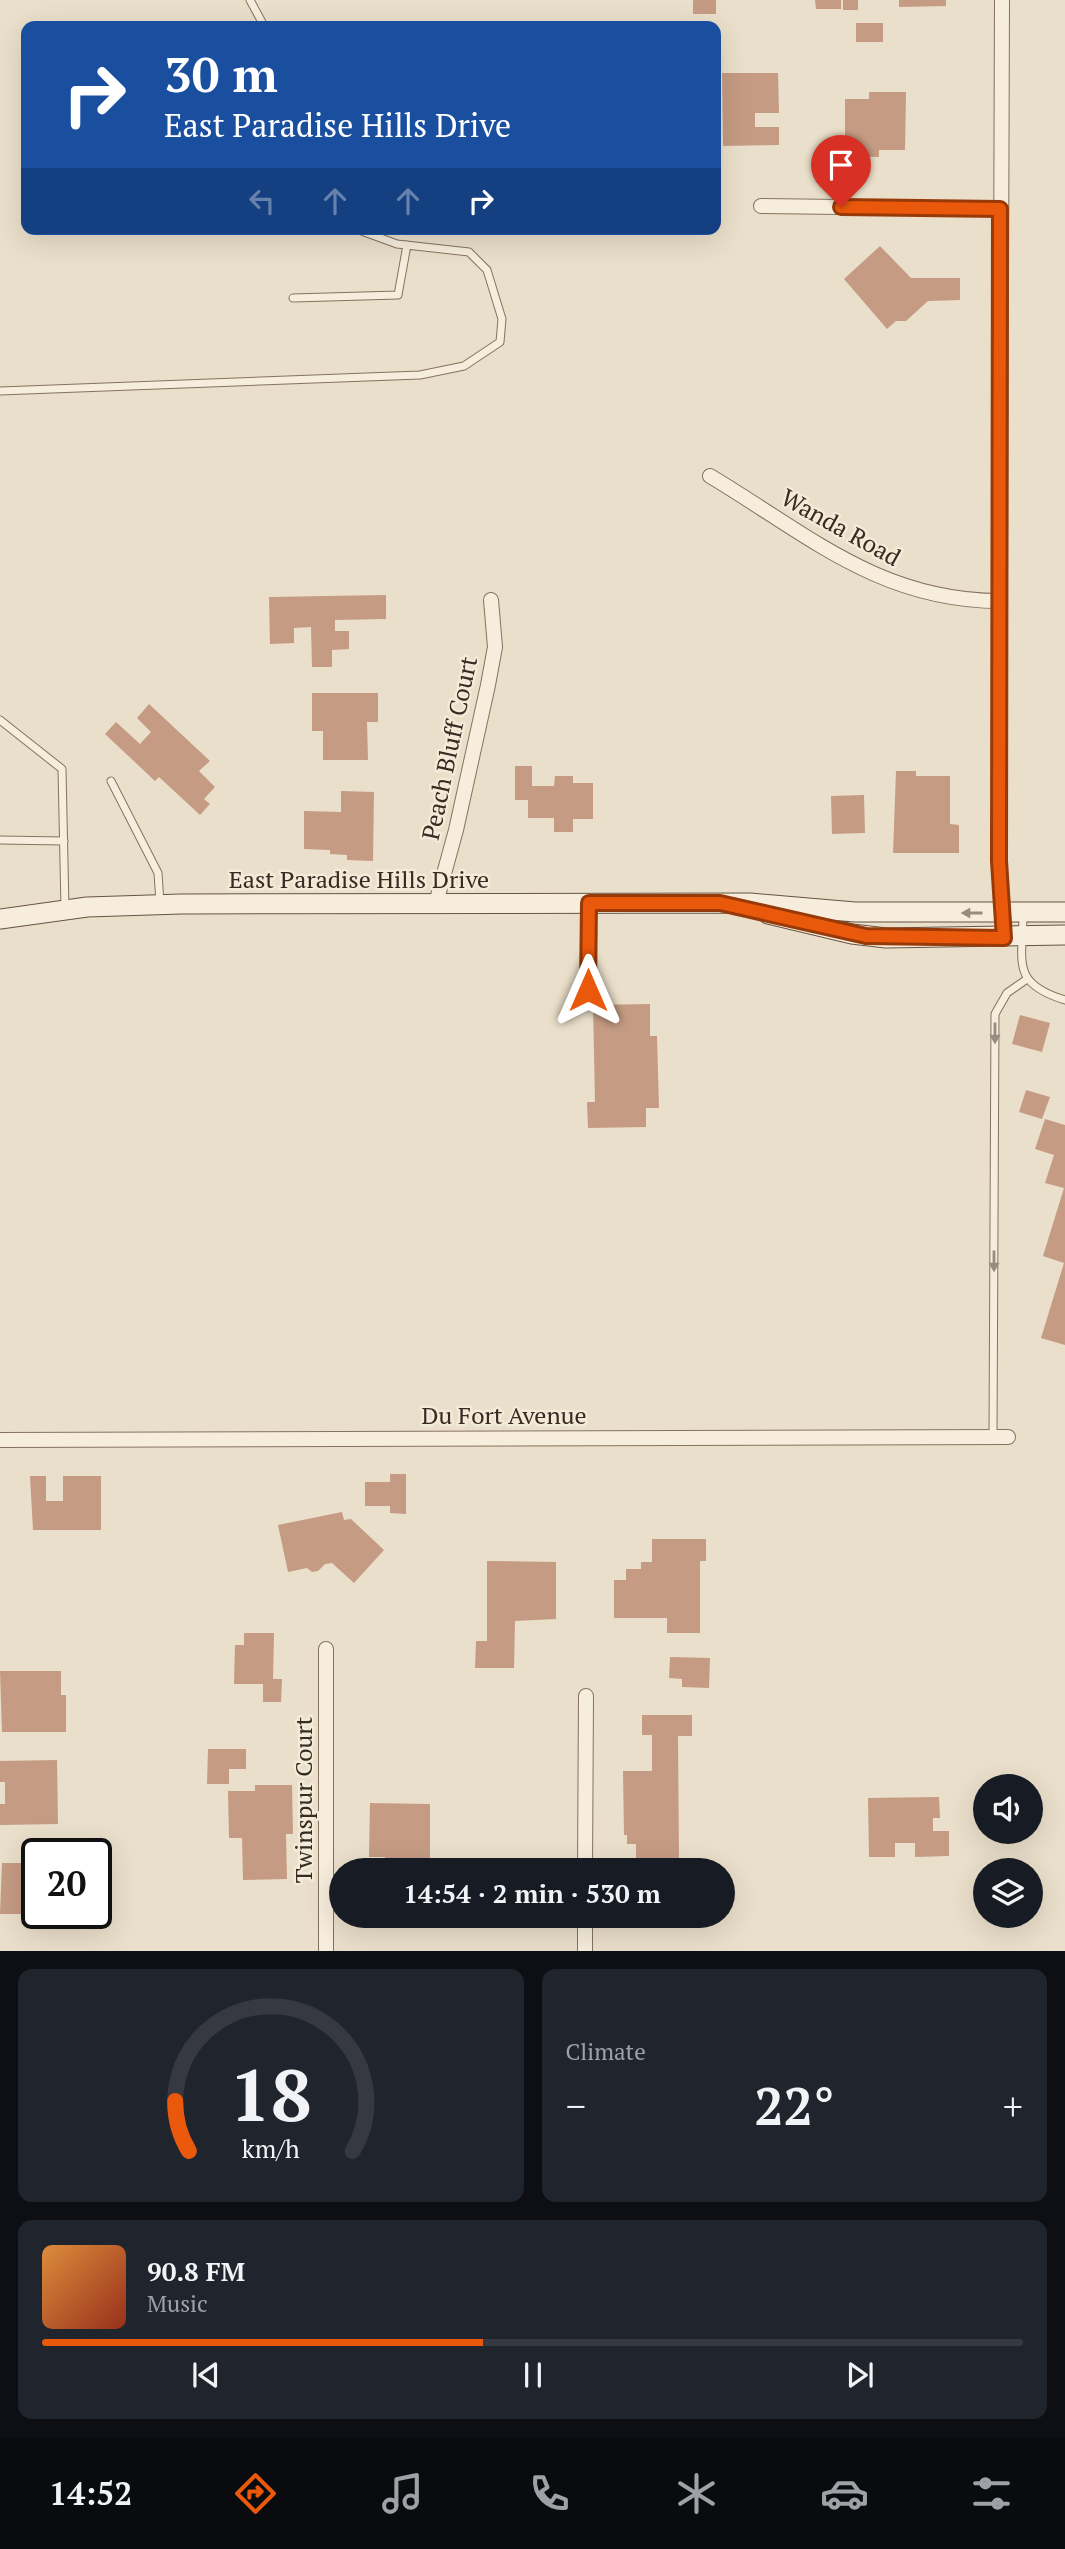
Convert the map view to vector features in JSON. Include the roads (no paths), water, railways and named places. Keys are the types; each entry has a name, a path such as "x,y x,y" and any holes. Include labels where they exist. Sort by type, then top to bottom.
{"main road":[{"name":"East Paradise Hills Drive","path":"720,903 859,935 1013,938 1065,936"},
{"name":"East Paradise Hills Drive","path":"0,919 65,910 160,904 720,903 855,912 1065,912"}],"street":[{"path":"1002,0 999,861 1003,912 1013,938"},
{"path":"761,206 1000,209"},
{"name":"Wanda Road","path":"710,477 851,565 879,578 907,589 954,599 1000,601"},
{"name":"Peach Bluff Court","path":"436,904 456,830 495,647 491,600"},
{"name":"Du Fort Avenue","path":"0,1440 1000,1437"},
{"name":"Twinspur Court","path":"326,1648 326,1951"},
{"path":"585,1858 586,1696"},
{"path":"585,1928 585,1951"}],"lane":[{"path":"250,0 261,21"},
{"path":"0,391 421,375 464,366 500,342 502,319 487,270 468,252 407,245 370,235"},
{"path":"293,298 398,295 407,245"},
{"path":"0,720 62,769 65,910"},
{"path":"111,780 158,873 160,904"},
{"path":"0,841 64,841"},
{"path":"588,990 589,903"},
{"path":"1023,912 1013,938 1023,973 1040,992 1065,1000"},
{"path":"1000,1437 995,1014 1007,993 1027,979"}]}
